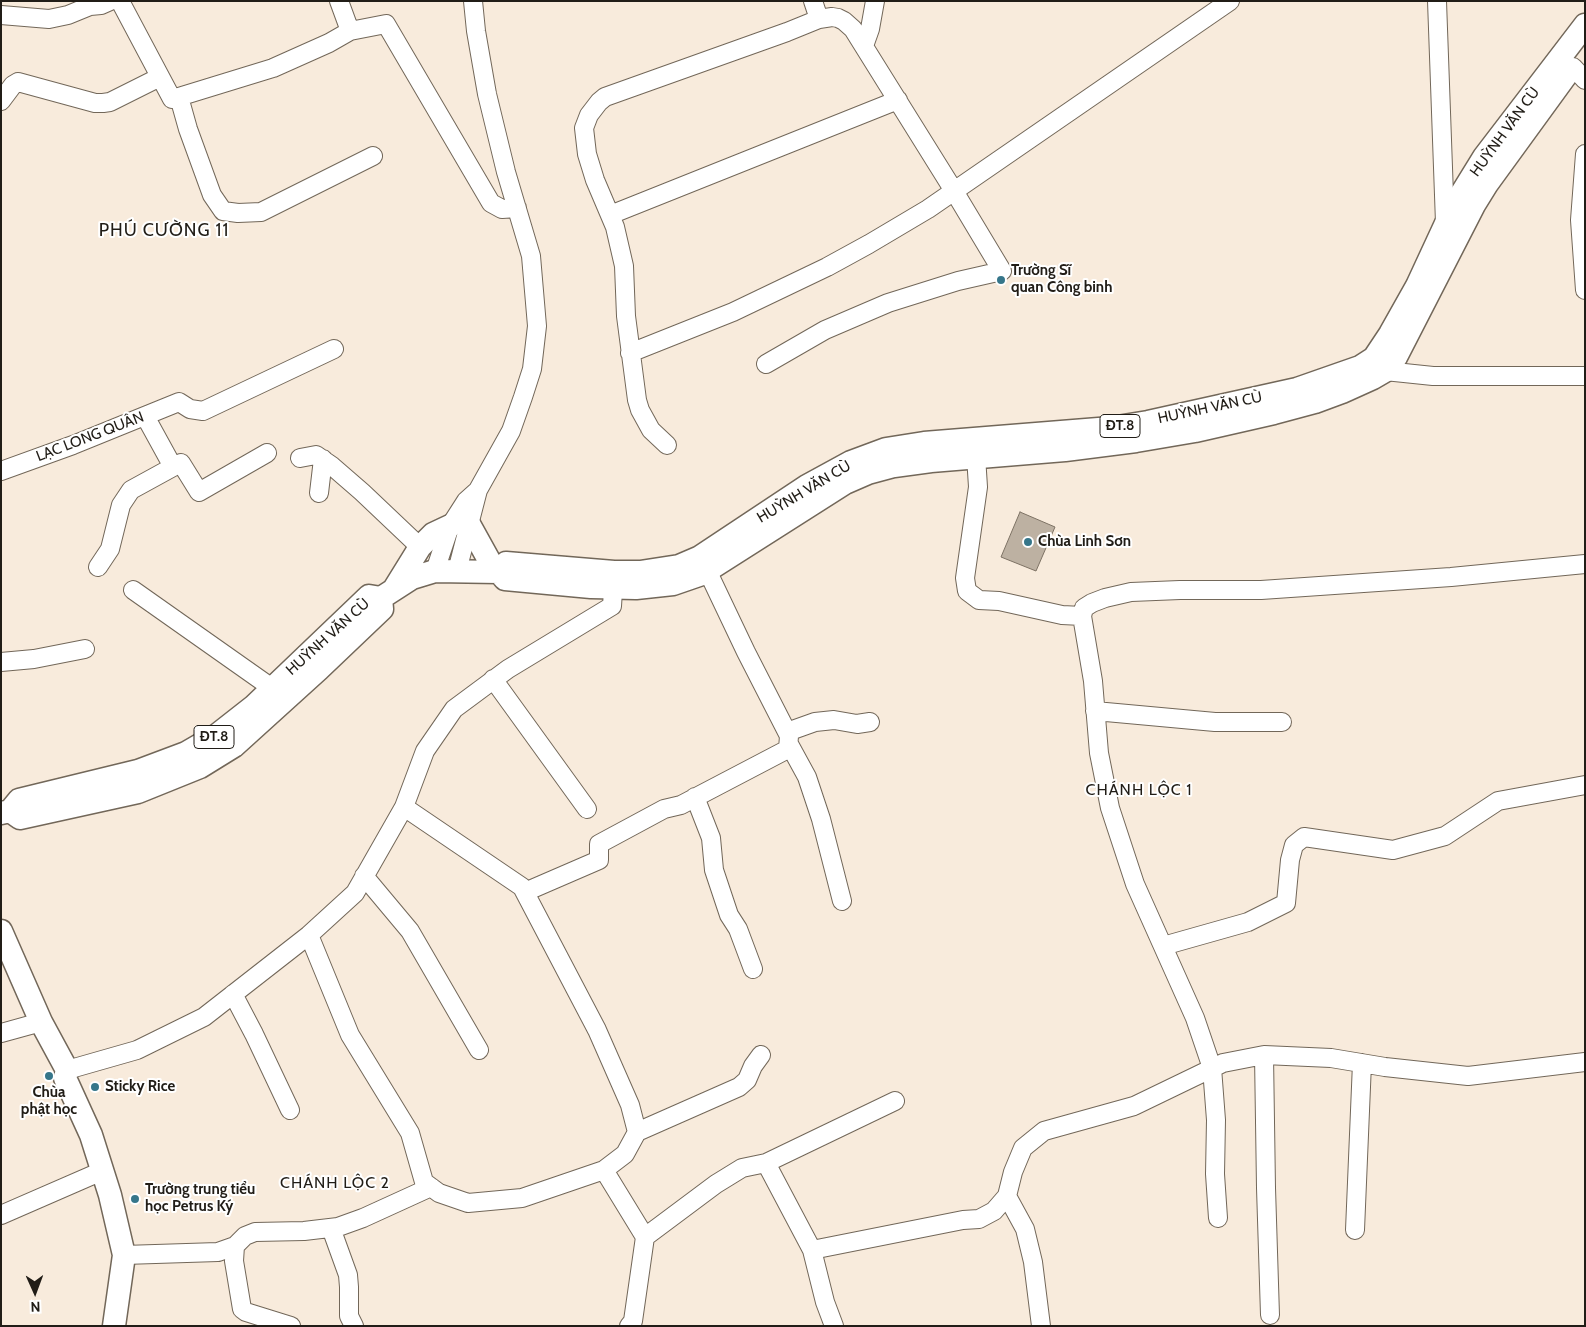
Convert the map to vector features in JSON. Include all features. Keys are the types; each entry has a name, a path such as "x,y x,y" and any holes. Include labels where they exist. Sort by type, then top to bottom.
{"main road":[{"name":"HUỲNH VĂN CÙ","path":"614,580 688,563 742,530 807,486 851,462 886,449 924,443 1111,428 1297,389 1360,367 1374,358 1390,334 1417,286 1445,224 1484,157 1576,64 1585,25"},
{"path":"6,812 20,818 138,792 200,768 228,751 250,720 319,669 382,609 387,594 420,547 433,534 460,525 505,579 614,580 636,588 672,584 687,580 707,570 838,488 868,473 894,466 976,456 1065,450 1195,431 1274,414 1342,392 1385,371 1392,364 1474,205 1524,131 1576,64"},
{"path":"1360,367 1385,371"},
{"name":"HUỲNH VĂN CÙ","path":"250,720 272,688 369,596 387,594 412,578 435,571 497,571"},
{"path":"1,931 41,1022 67,1070 65,1078 91,1135 110,1195 124,1256 114,1326"}],"street":[{"path":"1,15 49,19 68,15 90,6 101,5 110,1"},
{"path":"120,1 160,77 175,98 212,195 224,211 238,213 261,212 373,156"},
{"path":"339,1 350,31"},
{"path":"435,571 511,431 532,368 537,326 532,256 506,172 487,94 473,1"},
{"path":"813,1 819,18"},
{"path":"864,46 870,29 875,1"},
{"path":"630,353 733,312 827,267 869,244 928,209 1230,1"},
{"path":"1437,1 1445,224"},
{"path":"667,446 651,430 640,410 634,389 626,316 624,266 610,215 595,180 587,154 584,128 589,114 598,102 605,97 787,32 819,18 832,17 844,20 853,29 954,190 1002,271 958,281 888,303 826,330 766,364"},
{"path":"175,98 273,68 329,43 350,31 386,24 491,203 502,209 517,208"},
{"path":"1,101 13,85 18,82 95,103 104,103 110,102 160,77"},
{"path":"610,215 898,100"},
{"path":"1584,281 1580,220 1585,154"},
{"name":"LẠC LONG QUÂN","path":"1,471 73,445 179,402 190,409 203,411 334,349"},
{"path":"1385,371 1412,375 1440,376 1585,376"},
{"path":"145,416 173,467"},
{"path":"98,567 110,549 121,505 131,490 182,463 199,492 267,452"},
{"path":"300,458 316,455 323,459 362,492 420,547"},
{"path":"976,456 978,487 965,578 967,591 979,600 999,601 1062,614 1082,616"},
{"path":"319,493 323,459"},
{"path":"457,571 460,525"},
{"path":"1218,1218 1215,1174 1216,1120 1212,1068 1195,1018 1135,884 1110,808 1099,753 1093,681 1082,616 1084,608 1105,598 1131,592 1261,590 1451,577 1585,564"},
{"path":"707,570 807,777 822,819 842,901"},
{"path":"67,1070 137,1050 204,1017 309,935 355,893 404,807 425,751 454,709 508,669 612,606 614,580"},
{"path":"133,590 272,688"},
{"path":"1,662 85,649"},
{"path":"494,679 587,809"},
{"path":"1095,711 1215,722 1282,722"},
{"path":"788,738 815,722 834,720 857,724 870,722"},
{"path":"525,892 599,860 599,844 664,809 681,805 788,749 788,738"},
{"path":"1163,946 1248,922 1286,903 1290,860 1294,845 1304,837 1393,850 1445,836 1498,801 1585,784"},
{"path":"695,797 711,838 714,870 729,915 738,929 753,968"},
{"path":"404,807 522,887 597,1030 630,1105 637,1132"},
{"path":"364,876 410,931 479,1050"},
{"path":"309,935 350,1035 410,1133 424,1182 439,1194 468,1203 522,1198 604,1170 625,1154 637,1132 738,1087 747,1080 753,1066 761,1055"},
{"path":"233,994 290,1110"},
{"path":"1,1033 41,1022"},
{"path":"1264,1055 1270,1315"},
{"path":"812,1250 963,1220 978,1219 994,1211 1007,1196 1012,1172 1023,1148 1044,1131 1134,1106 1223,1063 1264,1055 1331,1058 1385,1067 1468,1076 1585,1062"},
{"path":"1355,1230 1362,1063"},
{"path":"645,1237 716,1184 742,1168 766,1163 895,1101"},
{"path":"766,1163 812,1250 824,1302 834,1326"},
{"path":"604,1170 645,1237 633,1321 628,1326"},
{"path":"1,1215 102,1171"},
{"path":"124,1256 218,1252 235,1246 244,1236 255,1232 304,1231 331,1228 363,1218 431,1187"},
{"path":"1007,1196 1025,1229 1033,1262 1041,1326"},
{"path":"331,1228 348,1275 350,1287 348,1316 351,1325"},
{"path":"235,1246 234,1261 242,1309 246,1312 291,1326"}],"building":[{"name":"Chùa Linh Sơn","path":"1020,512 1055,527 1036,571 1001,557"}],"place":[{"name":"Trường Sĩ quan Công binh","path":"1001,280"},
{"name":"Chùa Linh Sơn","path":"1028,542"},
{"name":"Chùa phật học","path":"49,1076"},
{"name":"Sticky Rice","path":"95,1087"},
{"name":"Trường trung tiểu học Petrus Ký","path":"135,1199"}],"district":[{"name":"PHÚ CƯỜNG 11","path":"164,231"},
{"name":"CHÁNH LỘC 1","path":"1139,790"},
{"name":"CHÁNH LỘC 2","path":"335,1183"}]}
